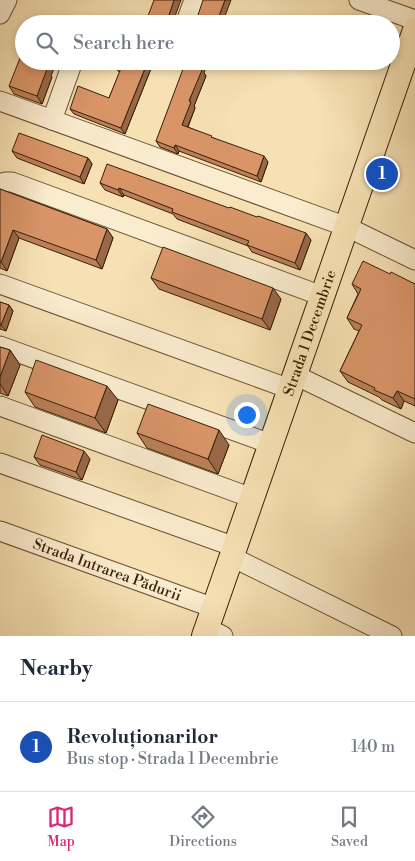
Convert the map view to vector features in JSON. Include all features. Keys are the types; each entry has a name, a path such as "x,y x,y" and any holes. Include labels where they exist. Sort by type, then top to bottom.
{"main road":[{"name":"Strada 1 Decembrie","path":"212,627 252,498 415,30"}],"street":[{"path":"0,14 7,0"},
{"path":"188,15 194,0"},
{"path":"359,0 415,20"},
{"path":"52,120 70,70"},
{"path":"0,101 347,228 415,260"},
{"path":"0,184 12,182 322,296"},
{"path":"0,284 292,382 415,432"},
{"path":"0,346 271,444"},
{"path":"0,406 252,498"},
{"path":"0,463 234,552 392,636"},
{"name":"Strada Intrarea Pădurii","path":"0,531 212,627"}],"building":[{"path":"154,0 174,0 169,15 148,15"},
{"path":"203,0 225,0 219,15 198,15"},
{"path":"15,70 47,70 37,96 9,86"},
{"path":"120,70 144,70 121,128 70,109 78,86 109,98"},
{"path":"183,70 202,70 189,101 191,102 182,125 264,156 257,176 175,145 174,148 156,141"},
{"path":"19,133 88,158 80,177 12,151"},
{"path":"107,164 229,208 306,233 295,263 247,245 249,241 172,212 173,209 119,188 118,190 100,183"},
{"path":"0,189 107,229 96,260 13,230 0,262"},
{"path":"163,247 273,288 262,319 151,278"},
{"path":"363,261 415,284 415,399 397,391 393,398 340,371 362,325 347,318 361,289 352,284"},
{"path":"0,302 9,305 1,325 0,324"},
{"path":"0,347 10,350 0,377"},
{"path":"36,360 107,386 95,418 25,392"},
{"path":"148,404 219,430 208,459 137,433"},
{"path":"42,435 84,451 76,472 34,457"}],"place":[{"name":"Revoluționarilor","path":"382,174"}]}
